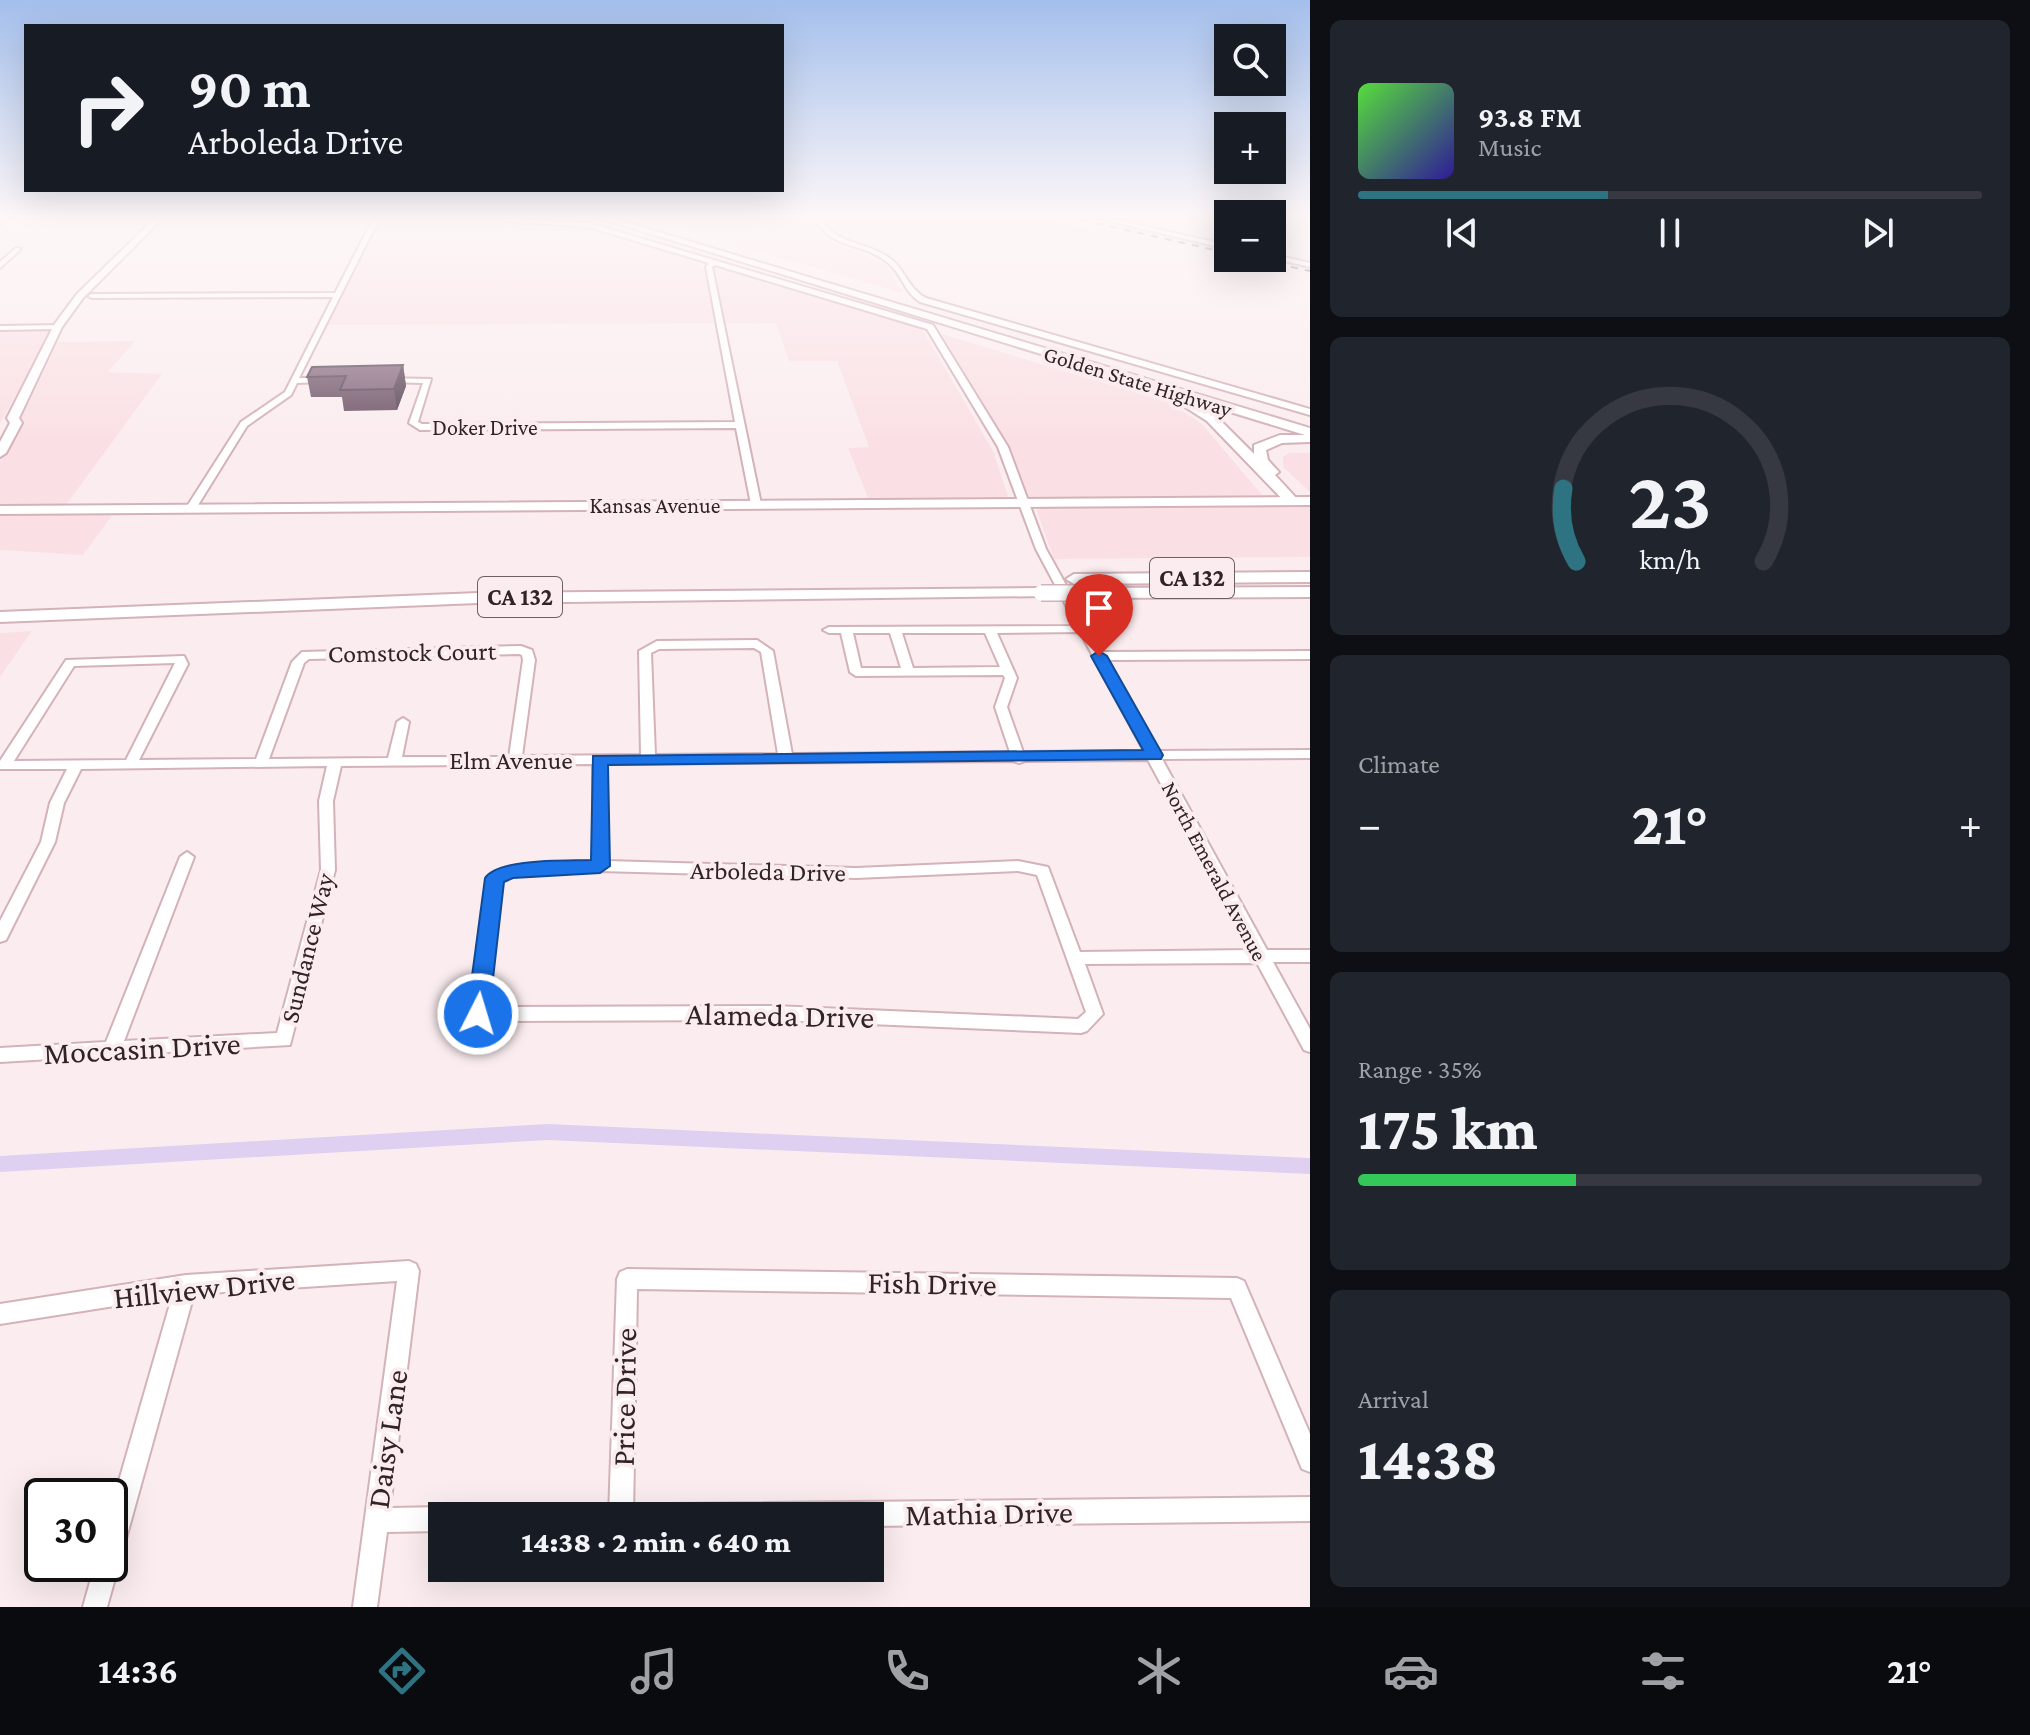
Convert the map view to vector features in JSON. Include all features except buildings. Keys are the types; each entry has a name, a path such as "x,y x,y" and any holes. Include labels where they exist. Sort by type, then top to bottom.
{"highway":[{"name":"Golden State Highway","path":"846,292 1310,432"},
{"name":"Golden State Highway","path":"872,292 1310,421"},
{"path":"1065,359 1194,406 1211,418 1292,501"},
{"path":"1292,501 1291,494 1262,461 1259,448 1280,439 1310,439"},
{"name":"CA 132","path":"0,603 471,585 1078,586 1310,577"},
{"name":"CA 132","path":"0,617 478,598 1038,586"},
{"name":"CA 132","path":"1078,586 1219,593 1310,593"}],"main road":[{"path":"0,429 13,418 57,327 87,292"},
{"path":"89,292 87,294 92,296"},
{"path":"57,327 96,292"},
{"path":"0,453 16,423 13,418"},
{"name":"Kansas Avenue","path":"0,510 1310,501"}],"street":[{"path":"191,508 244,424 282,400 340,292"},
{"path":"714,292 756,504"},
{"name":"North Emerald Avenue","path":"816,292 930,327 1003,447 1041,549 1310,1045"},
{"path":"910,292 923,300 1310,412"},
{"path":"92,296 339,295"},
{"path":"0,328 57,327"},
{"path":"295,381 335,380"},
{"name":"Doker Drive","path":"378,380 428,381 413,423 420,427 738,425"},
{"path":"989,629 1008,671 1011,684 1001,707 1019,759"},
{"path":"829,630 1084,629"},
{"path":"846,630 856,672 1008,671"},
{"path":"895,630 908,671"},
{"path":"648,760 645,651 657,645 743,644 757,644 767,651 786,760"},
{"name":"Comstock Court","path":"261,763 298,662 306,655 521,650 528,653 529,660 515,760"},
{"path":"1099,656 1310,655"},
{"path":"2,765 70,663 180,659 182,664 130,764"},
{"path":"394,761 403,722"},
{"name":"Elm Avenue","path":"2,765 1019,759 1310,754"},
{"path":"600,760 600,866"},
{"name":"Sundance Way","path":"284,1040 328,870 326,801 335,762"},
{"path":"0,936 48,842 57,803 76,764"},
{"path":"112,1049 187,857"},
{"name":"Arboleda Drive","path":"478,1014 495,878 511,871 600,866 856,873 1018,866 1043,871 1075,958"},
{"path":"1075,958 1310,956"},
{"name":"Alameda Drive","path":"478,1014 774,1013 1081,1026 1095,1014 1075,958"},
{"name":"Moccasin Drive","path":"0,1055 284,1040"},
{"name":"Hillview Drive","path":"0,1314 186,1285 409,1271"},
{"name":"Daisy Lane","path":"365,1607 409,1271"},
{"name":"Fish Drive","path":"627,1279 1237,1288 1310,1461"},
{"name":"Price Drive","path":"621,1502 627,1279"},
{"path":"128,1490 186,1285"},
{"name":"Mathia Drive","path":"884,1514 1310,1509"},
{"path":"376,1520 428,1519"},
{"path":"95,1607 102,1582"}],"shaded area":[{"path":"342,292 807,292 921,327 993,451 1008,496 1003,499 870,503 848,448 869,447 837,361 789,361 776,323 324,325"},
{"path":"50,328 19,389 0,423 0,329"},
{"path":"942,334 1170,403 1202,424 1262,495 1036,499 1027,496 1012,451"},
{"path":"135,341 108,372 162,374 66,505 0,505 0,461 58,342"},
{"path":"1289,453 1310,453 1310,492 1283,467 1283,457"},
{"path":"1310,506 1310,557 1054,559 1037,511 1041,508"},
{"path":"116,510 83,555 0,550 0,512"},
{"path":"32,631 0,677 0,633"}],"waterway":[{"path":"0,1164 548,1132 1310,1166"}],"route":[{"path":"478,1014 495,878 511,871 600,866 600,760 1019,759 1155,755 1099,656"}]}
